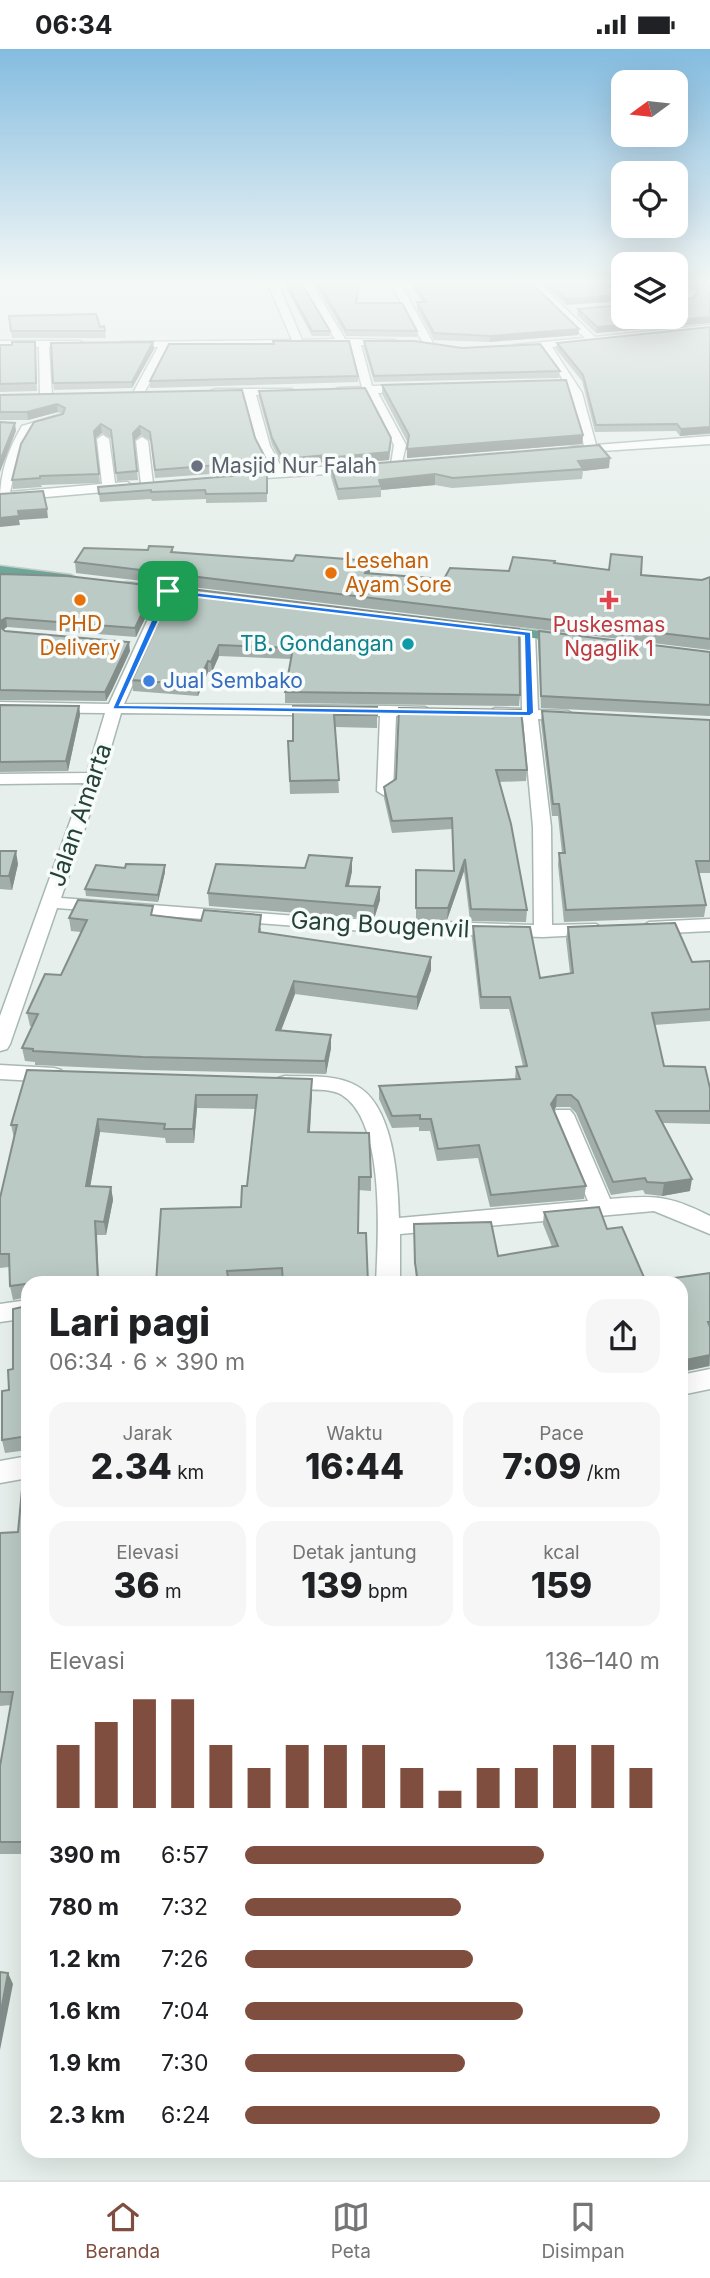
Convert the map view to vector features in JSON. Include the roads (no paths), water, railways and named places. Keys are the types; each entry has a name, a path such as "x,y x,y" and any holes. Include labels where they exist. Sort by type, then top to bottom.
{"main road":[{"path":"0,570 86,580"},
{"path":"113,584 209,596"},
{"path":"473,627 580,640"}],"street":[{"path":"42,378 41,396 60,396"},
{"path":"126,393 145,393 151,378"},
{"path":"367,378 385,420 400,445 384,465"},
{"path":"571,378 585,415 591,449"},
{"path":"560,384 574,383"},
{"path":"323,391 425,388"},
{"path":"249,391 264,446 279,474"},
{"path":"203,392 300,391"},
{"path":"14,425 27,426 59,418"},
{"path":"27,426 14,451 2,497 165,482"},
{"path":"103,439 109,487"},
{"path":"564,451 710,440"},
{"path":"142,442 147,484"},
{"path":"224,478 415,463"},
{"name":"Jalan Amarta","path":"0,1044 6,1010 50,902 137,644 168,591"},
{"path":"528,634 530,713 542,827 543,931"},
{"path":"0,707 440,712"},
{"path":"385,791 388,711"},
{"path":"478,713 584,717"},
{"path":"0,779 94,778"},
{"name":"Gang Bougenvil","path":"50,902 358,927 543,931 710,925"},
{"path":"0,1072 69,1075"},
{"path":"260,1082 326,1085 350,1090 373,1114 383,1157 390,1227 388,1276"},
{"path":"563,1115 602,1207"},
{"path":"390,1227 654,1202 683,1212 710,1226"},
{"path":"0,1313 21,1310"},
{"path":"688,1384 710,1379"},
{"path":"0,1472 21,1468"}],"place":[{"name":"Masjid Nur Falah","path":"197,466"},
{"name":"Lesehan Ayam Sore","path":"331,573"},
{"name":"PHD Delivery","path":"80,600"},
{"name":"Puskesmas Ngaglik 1","path":"609,600"},
{"name":"TB. Gondangan","path":"408,644"},
{"name":"Jual Sembako","path":"149,681"}]}
